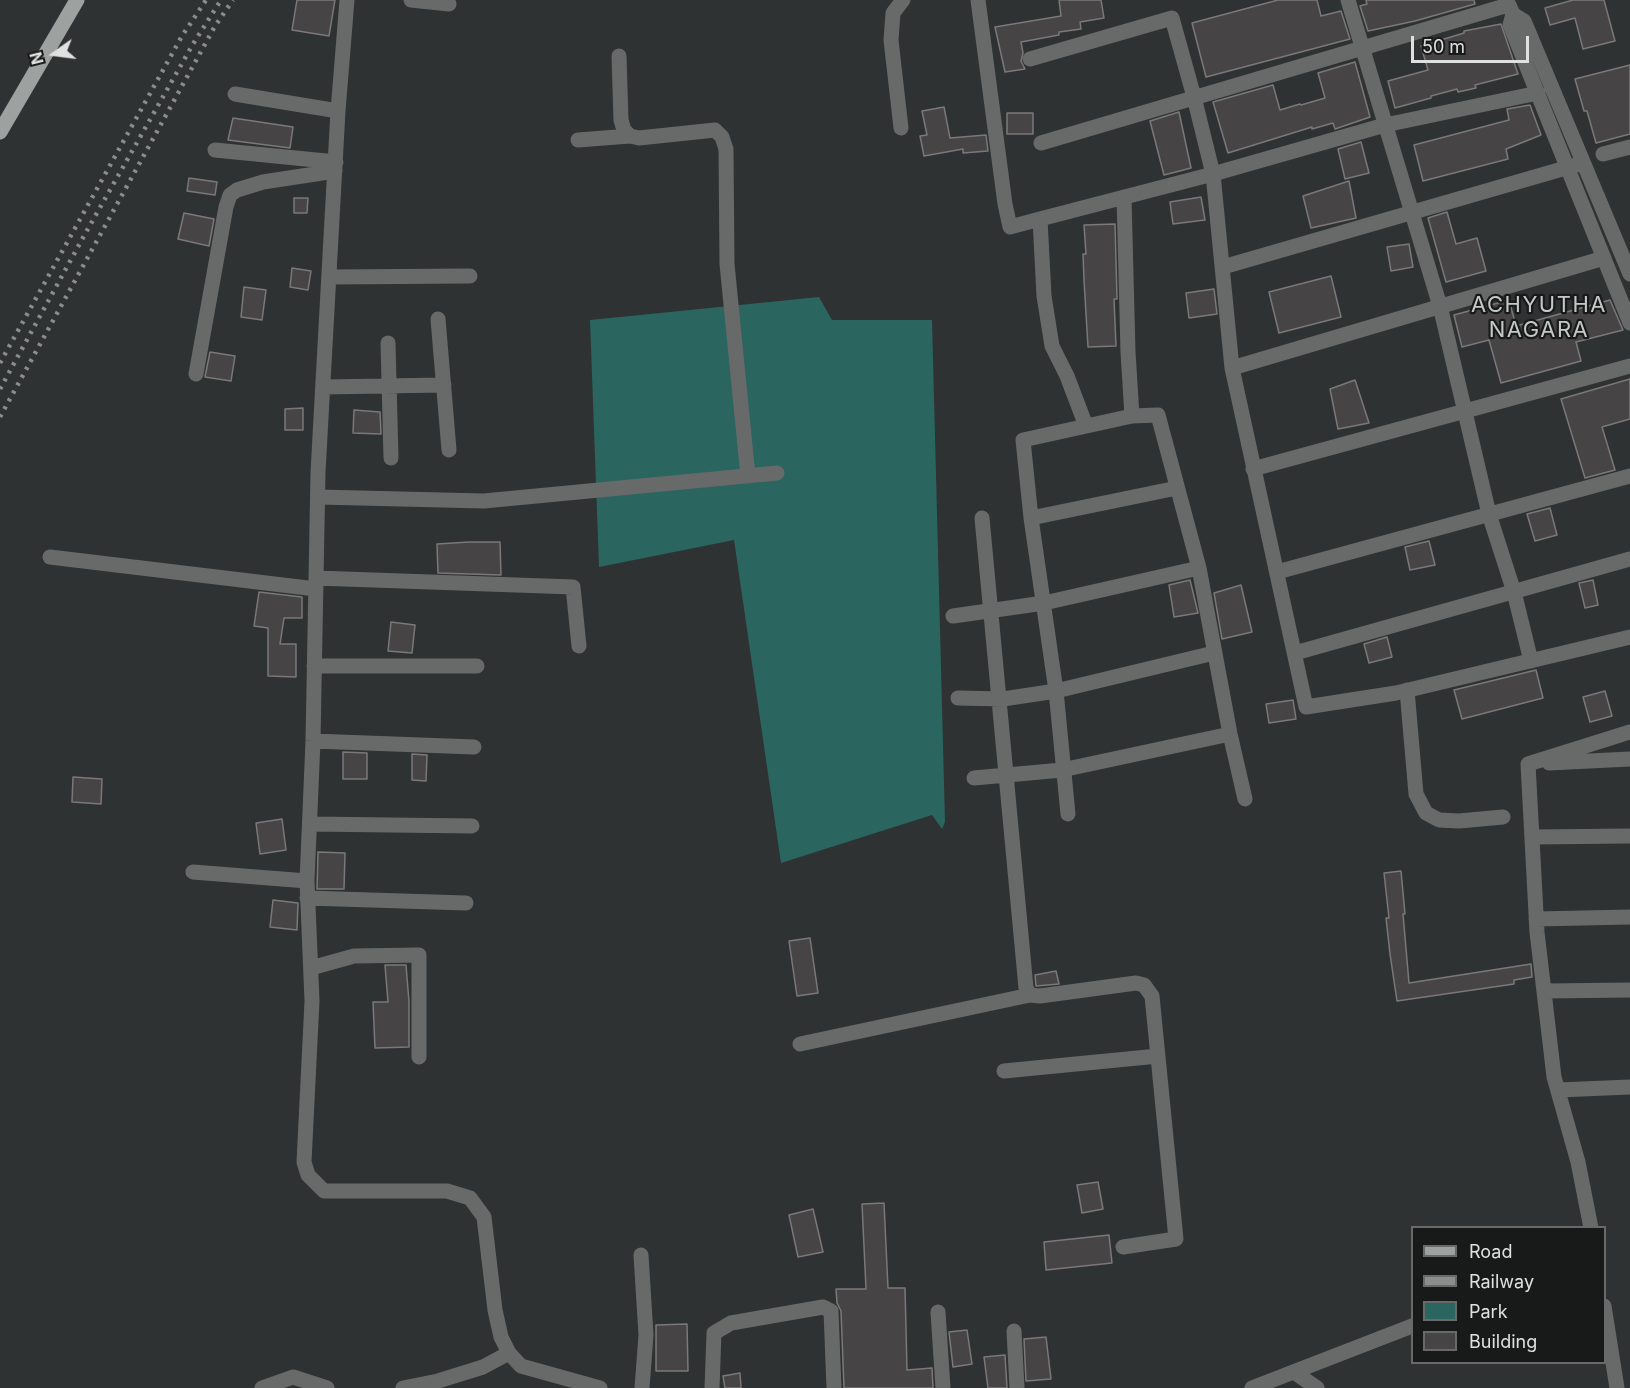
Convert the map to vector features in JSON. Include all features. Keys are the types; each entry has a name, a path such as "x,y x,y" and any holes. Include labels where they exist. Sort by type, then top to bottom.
{"main road":[{"path":"0,132 77,0"}],"street":[{"path":"347,0 338,111 318,497 313,741 307,881 312,1001 304,1162 308,1175 324,1191 447,1191 470,1198 484,1217 495,1310 501,1337 508,1353 521,1366 600,1388"},
{"path":"411,0 449,4"},
{"path":"901,128 891,40 893,13 903,0"},
{"path":"978,0 1010,227 1213,174 1385,125 1538,93"},
{"path":"1348,0 1440,306 1489,514 1514,592 1532,661"},
{"path":"1041,143 1509,6"},
{"path":"1509,6 1510,25 1630,323"},
{"path":"1509,6 1524,21 1630,274"},
{"path":"1030,59 1172,18 1213,174 1232,368 1306,707 1407,690 1630,638"},
{"path":"619,56 621,120 624,130 630,136"},
{"path":"235,94 338,111"},
{"path":"578,140 630,136 639,138 715,130 722,137 726,149 727,264 748,476"},
{"path":"1603,154 1630,147"},
{"path":"215,150 335,166"},
{"path":"1222,267 1583,163"},
{"path":"196,374 230,195 237,190 263,182 335,166"},
{"path":"1124,197 1132,416"},
{"path":"1040,219 1044,296 1052,346 1067,376 1086,426"},
{"path":"1232,368 1604,258"},
{"path":"329,277 470,276"},
{"path":"438,319 449,450"},
{"path":"388,343 391,458"},
{"path":"1253,469 1630,366"},
{"path":"323,387 444,385"},
{"path":"1068,814 1056,691 1031,518 1023,440 1132,416 1158,414 1199,568 1230,734 1245,799"},
{"path":"318,497 484,501 777,473"},
{"path":"1276,572 1630,476"},
{"path":"1031,518 1177,488"},
{"path":"982,518 1026,988 1030,995"},
{"path":"50,556 316,584 573,587 579,646"},
{"path":"1295,653 1630,559"},
{"path":"953,616 1044,603 1199,568"},
{"path":"958,698 1000,699 1056,691 1214,653"},
{"path":"314,666 477,666"},
{"path":"1407,690 1416,794 1426,813 1439,820 1459,821 1503,816"},
{"path":"1528,764 1630,732"},
{"path":"974,778 1062,770 1230,734"},
{"path":"313,741 474,747"},
{"path":"1528,764 1630,759"},
{"path":"1528,764 1536,919 1554,1077 1578,1162 1591,1226"},
{"path":"310,824 472,826"},
{"path":"1532,837 1630,836"},
{"path":"193,872 307,881"},
{"path":"307,898 466,903"},
{"path":"1536,919 1630,917"},
{"path":"311,968 354,956 419,955 419,1057"},
{"path":"800,1044 1030,995 1040,996 1136,982 1144,985 1152,996 1176,1239 1123,1247"},
{"path":"1545,991 1630,990"},
{"path":"1004,1071 1158,1056"},
{"path":"1558,1090 1630,1088"},
{"path":"641,1255 646,1335 642,1388"},
{"path":"712,1388 714,1333 731,1323 823,1307 831,1311 834,1388"},
{"path":"938,1312 944,1388"},
{"path":"1606,1313 1617,1388"},
{"path":"1252,1388 1411,1327"},
{"path":"1014,1331 1017,1388"},
{"path":"403,1388 438,1381 483,1367 508,1353"},
{"path":"1294,1372 1317,1388"},
{"path":"262,1388 293,1377 327,1388"}],"green space":[{"path":"819,297 832,320 932,320 945,822 942,829 932,815 781,863 734,540 599,567 590,320"}],"building":[{"path":"297,0 335,0 329,36 292,30"},
{"path":"1059,0 1101,0 1104,18 1080,22 1081,29 1021,42 1023,53 1021,61 1025,69 1005,72 995,27 1061,16"},
{"path":"1278,0 1317,0 1321,16 1341,11 1350,39 1206,77 1192,23"},
{"path":"1366,0 1474,0 1475,4 1415,21 1368,31 1360,6 1367,4"},
{"path":"1573,0 1604,0 1615,41 1583,49 1575,18 1550,25 1545,8"},
{"path":"1501,24 1518,74 1475,85 1476,88 1458,92 1457,89 1395,108 1388,81 1428,70 1421,46 1464,33 1464,31"},
{"path":"1355,62 1370,117 1335,129 1333,123 1312,129 1312,127 1228,153 1213,102 1273,85 1280,110 1301,105 1325,98 1318,73"},
{"path":"1630,65 1630,134 1596,143 1575,79"},
{"path":"1530,105 1541,135 1506,149 1508,159 1423,181 1414,145 1509,120 1507,109"},
{"path":"944,107 950,138 986,135 988,151 963,153 963,149 924,156 920,136 927,135 922,111"},
{"path":"1179,112 1191,168 1164,175 1150,121"},
{"path":"1007,113 1033,113 1033,134 1007,134"},
{"path":"233,118 293,127 290,148 228,140"},
{"path":"1361,142 1369,173 1345,179 1338,149"},
{"path":"189,178 217,182 215,195 187,191"},
{"path":"1349,181 1356,218 1311,228 1303,196"},
{"path":"1201,197 1205,220 1173,224 1170,202"},
{"path":"294,198 308,198 307,213 294,213"},
{"path":"1447,212 1456,244 1477,238 1486,271 1446,282 1428,218"},
{"path":"184,213 214,219 209,246 178,239"},
{"path":"1115,224 1116,346 1088,347 1083,254 1086,254 1084,225"},
{"path":"1409,244 1413,267 1391,271 1387,247"},
{"path":"292,268 311,271 308,290 290,287"},
{"path":"1331,276 1341,317 1279,333 1269,292"},
{"path":"244,287 266,290 262,320 241,317"},
{"path":"1214,289 1217,314 1189,318 1186,293"},
{"path":"1509,300 1516,326 1610,300 1623,330 1576,342 1581,361 1501,383 1489,340 1462,347 1454,315"},
{"path":"210,352 235,356 231,381 205,377"},
{"path":"1630,379 1630,419 1602,427 1615,470 1585,478 1561,399"},
{"path":"1355,380 1369,423 1338,429 1330,389"},
{"path":"303,408 303,430 285,430 285,409"},
{"path":"354,410 380,412 381,434 353,433"},
{"path":"1550,508 1557,535 1535,541 1527,514"},
{"path":"1429,541 1435,565 1410,570 1405,547"},
{"path":"500,542 501,575 438,573 437,544"},
{"path":"1190,580 1198,613 1174,617 1169,585"},
{"path":"1593,580 1598,605 1585,608 1579,583"},
{"path":"1241,585 1252,632 1222,639 1214,593"},
{"path":"259,592 302,597 302,618 284,618 280,644 296,644 296,677 268,676 268,628 254,626"},
{"path":"391,622 415,625 412,653 388,651"},
{"path":"1387,637 1392,657 1369,663 1364,644"},
{"path":"1536,670 1543,698 1462,719 1454,690"},
{"path":"1605,691 1612,716 1590,722 1583,697"},
{"path":"1293,700 1296,719 1269,723 1266,704"},
{"path":"343,752 367,753 367,779 343,779"},
{"path":"412,754 427,755 426,781 412,780"},
{"path":"73,777 102,779 101,804 72,802"},
{"path":"282,819 286,850 260,854 256,823"},
{"path":"318,852 345,853 344,889 317,889"},
{"path":"1401,871 1409,983 1531,964 1532,977 1514,980 1514,984 1397,1001 1386,918 1389,918 1384,873"},
{"path":"273,900 298,903 297,930 270,927"},
{"path":"810,938 818,993 797,996 789,941"},
{"path":"385,965 406,965 409,1047 375,1048 373,1002 388,1002"},
{"path":"1056,971 1059,984 1036,986 1035,975"},
{"path":"1098,1182 1103,1209 1082,1213 1077,1185"},
{"path":"884,1203 888,1288 905,1288 907,1370 932,1368 933,1388 844,1388 841,1311 837,1303 836,1289 866,1289 862,1204"},
{"path":"813,1209 823,1252 798,1257 789,1215"},
{"path":"1109,1235 1112,1263 1046,1270 1044,1242"},
{"path":"687,1324 688,1371 656,1371 656,1325"},
{"path":"967,1330 972,1364 953,1367 949,1332"},
{"path":"1046,1337 1051,1379 1026,1381 1024,1339"},
{"path":"1005,1355 1007,1388 988,1388 984,1357"},
{"path":"740,1373 741,1388 725,1388 723,1376"}],"railway":[{"path":"0,363 182,36 206,0"},
{"path":"0,389 85,234 193,44 221,0"},
{"path":"0,417 215,26 233,0"}],"district":[{"name":"ACHYUTHA NAGARA","path":"1539,318"}]}
